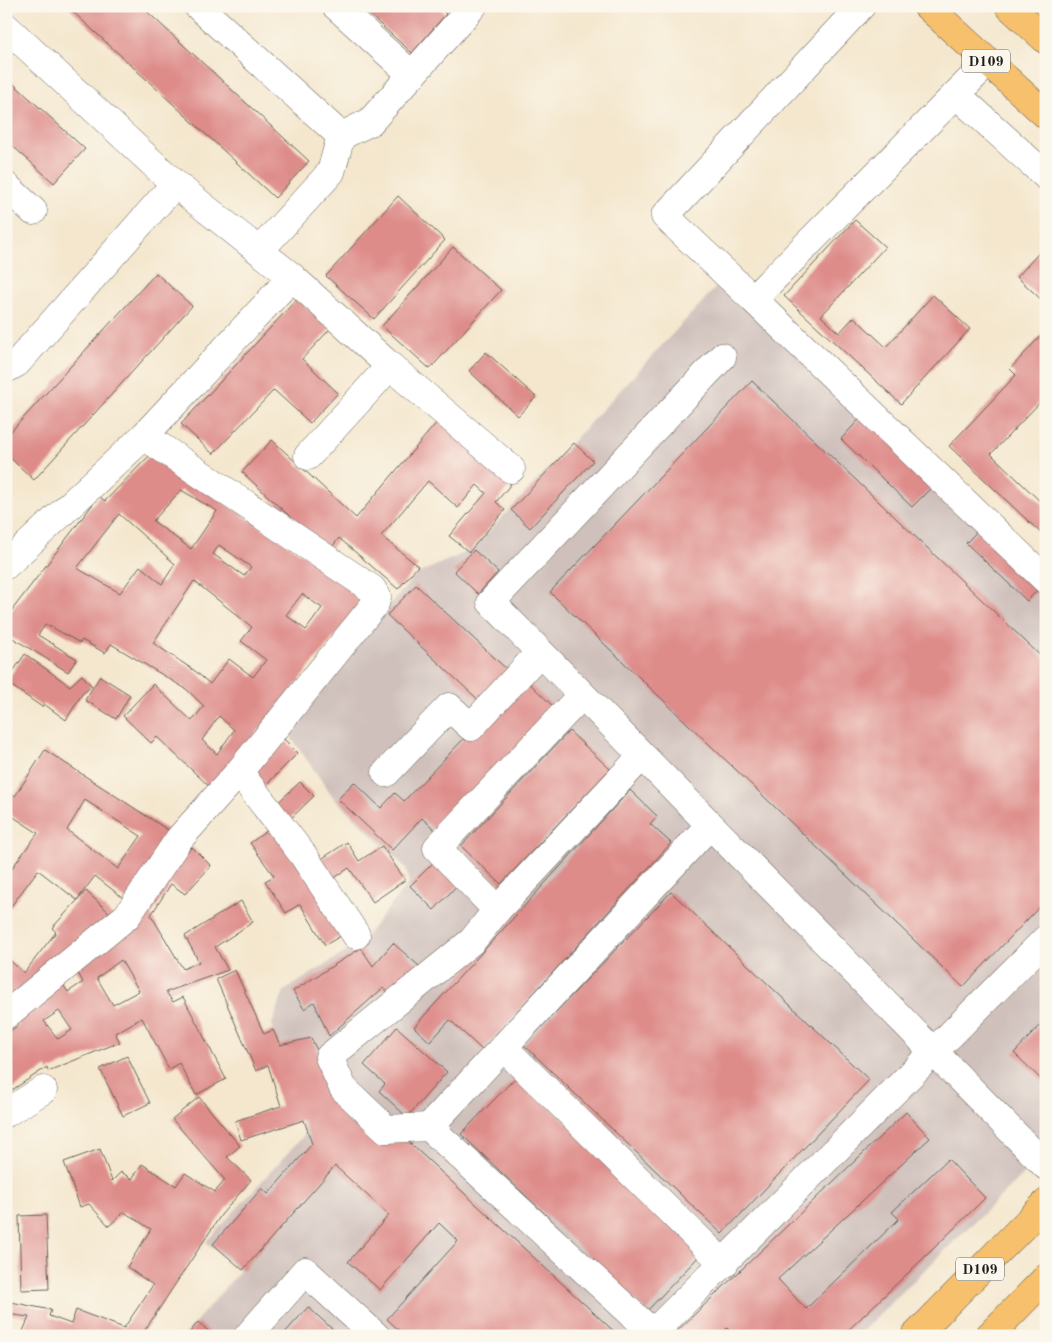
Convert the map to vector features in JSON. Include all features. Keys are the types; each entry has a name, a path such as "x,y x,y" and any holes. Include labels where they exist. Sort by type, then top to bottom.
{"main road":[{"name":"D109","path":"927,6 1046,115"},
{"path":"1009,6 1046,40"},
{"name":"D109","path":"915,1336 1046,1202"},
{"path":"988,1336 1046,1278"}],"street":[{"path":"198,6 342,136"},
{"path":"336,6 412,75"},
{"path":"260,250 331,172 342,136 370,122 473,6"},
{"path":"861,6 665,216 1046,580"},
{"path":"6,27 175,184 292,277 390,366 511,469"},
{"path":"753,299 988,62"},
{"path":"956,94 1046,176"},
{"path":"6,369 17,363 175,184"},
{"path":"6,186 34,211"},
{"path":"6,565 144,436 292,277"},
{"path":"722,357 491,602 641,757 1046,1166"},
{"path":"308,456 390,366"},
{"path":"6,1015 127,916 179,839 239,772 375,604 377,596 372,589 144,436"},
{"path":"386,773 449,707 471,727 539,653"},
{"path":"497,910 437,848 581,696"},
{"path":"641,757 497,910 472,941 329,1057 343,1088 386,1129 430,1127 710,826"},
{"path":"239,772 303,856 356,935"},
{"path":"430,1127 652,1332 724,1264 1046,939"},
{"path":"504,1048 724,1264"},
{"path":"6,1112 43,1090"},
{"path":"248,1336 305,1271 376,1336"}],"shaded area":[{"path":"729,273 1046,576 1046,1152 857,1336 183,1336 240,1271 206,1242 305,1134 272,1024 284,991 360,943 409,883 406,868 334,798 283,726 417,574 473,549"}],"building":[{"path":"72,6 141,6 309,161 275,198 70,9"},
{"path":"360,6 438,6 446,14 412,53"},
{"path":"6,77 85,149 54,183 6,140"},
{"path":"398,196 445,240 374,319 326,276"},
{"path":"855,220 885,247 821,316 839,333 854,317 886,347 933,295 970,329 901,404 784,296"},
{"path":"1046,245 1046,304 1017,277"},
{"path":"453,247 501,290 430,369 382,326"},
{"path":"156,273 192,306 34,480 6,454 6,437"},
{"path":"297,299 330,329 302,359 338,393 310,423 274,390 213,454 181,424"},
{"path":"1046,330 1046,396 991,454 1046,507 1046,538 949,446 1016,375 1010,369"},
{"path":"486,352 536,397 518,416 469,371"},
{"path":"752,381 1046,661 1046,900 963,987 550,592"},
{"path":"866,412 938,481 912,507 841,439"},
{"path":"438,421 511,484 496,502 505,510 469,552 449,536 486,493 477,485 458,508 428,481 381,536 418,566 398,589 339,538 328,552 242,472 272,440 356,518"},
{"path":"574,443 593,461 530,528 511,510"},
{"path":"150,455 367,596 212,789 157,737 151,743 123,716 153,684 192,721 204,706 186,689 111,644 105,653 82,640 80,643 46,624 38,635 77,659 68,672 6,634 6,618 99,496 105,501","holes":["181,490 217,511 191,549 153,521","119,514 175,564 162,584 140,566 120,593 77,568","219,545 251,567 244,576 213,554","194,581 252,627 241,641 266,660 253,677 229,659 210,684 195,671 153,643","302,594 322,608 306,630 286,615","219,716 234,730 217,754 202,740"]},
{"path":"984,524 1045,582 1027,601 966,543"},
{"path":"474,550 498,572 478,594 454,571"},
{"path":"416,585 513,675 485,706 387,615"},
{"path":"25,654 70,686 82,675 92,686 82,694 66,720 44,704 42,707 6,682"},
{"path":"100,676 130,695 116,719 85,700"},
{"path":"523,677 559,712 436,831 422,818 392,850 338,799 354,782 381,808 395,793 404,801"},
{"path":"569,731 610,769 501,884 461,846"},
{"path":"281,736 298,753 263,788 246,772"},
{"path":"45,750 171,832 127,901 95,876 77,900 38,870 6,913 6,876 38,833 6,812 6,791 15,796","holes":["85,800 141,836 118,869 67,830"]},
{"path":"300,782 314,796 286,823 272,808"},
{"path":"630,790 657,816 650,824 671,843 482,1050 450,1020 430,1042 414,1027"},
{"path":"275,825 346,933 325,945 300,904 286,913 265,881 274,876 250,843"},
{"path":"347,842 359,861 382,846 405,880 373,902 349,868 330,881 317,862"},
{"path":"192,847 211,866 185,894 171,884 151,915 183,969 199,962 185,936 241,901 253,922 215,947 228,970 166,992 173,1002 183,997 226,1079 196,1095 179,1063 169,1069 142,1018 115,1033 120,1042 48,1071 47,1067 6,1094 6,1034 19,1025 12,1015 60,980 68,992 83,982 75,968","holes":["121,960 139,991 113,1005 97,978","59,1011 72,1030 58,1039 44,1021"]},
{"path":"440,856 463,879 434,910 410,886"},
{"path":"86,891 114,917 6,1003 6,957 24,973 56,932 52,928"},
{"path":"671,892 869,1080 722,1234 524,1045"},
{"path":"393,943 419,966 392,996 383,988 329,1036 314,1002 304,1009 293,991 361,948 373,966"},
{"path":"235,970 264,1034 273,1030 280,1045 311,1038 336,1089 400,1134 619,1336 405,1336 387,1319 458,1241 439,1223 380,1290 348,1262 389,1215 335,1166 243,1270 213,1244 262,1188 268,1194 312,1144 304,1120 241,1140 235,1121 281,1106 268,1065 256,1071 216,979"},
{"path":"1046,1019 1046,1084 1014,1053"},
{"path":"397,1027 447,1072 407,1117 379,1091 385,1084 364,1065"},
{"path":"127,1056 150,1103 123,1116 100,1069"},
{"path":"517,1076 702,1253 647,1311 461,1134"},
{"path":"199,1097 240,1146 227,1157 251,1180 221,1215 141,1336 100,1336 92,1333 91,1336 21,1336 29,1317 6,1314 6,1301 51,1310 49,1316 71,1324 76,1310 124,1328 153,1285 127,1267 151,1229 124,1212 109,1226 89,1204 80,1207 64,1162 100,1149 112,1181 121,1172 132,1179 142,1164 176,1186 185,1173 215,1192 225,1180 172,1119"},
{"path":"906,1112 930,1138 778,1279 806,1309 899,1219 892,1212 948,1159 985,1198 930,1252 842,1336 734,1336 727,1328 719,1336 672,1336"},
{"path":"46,1215 49,1289 21,1290 19,1216"},
{"path":"308,1307 340,1336 282,1336"},
{"path":"198,1322 214,1336 187,1336"}]}
